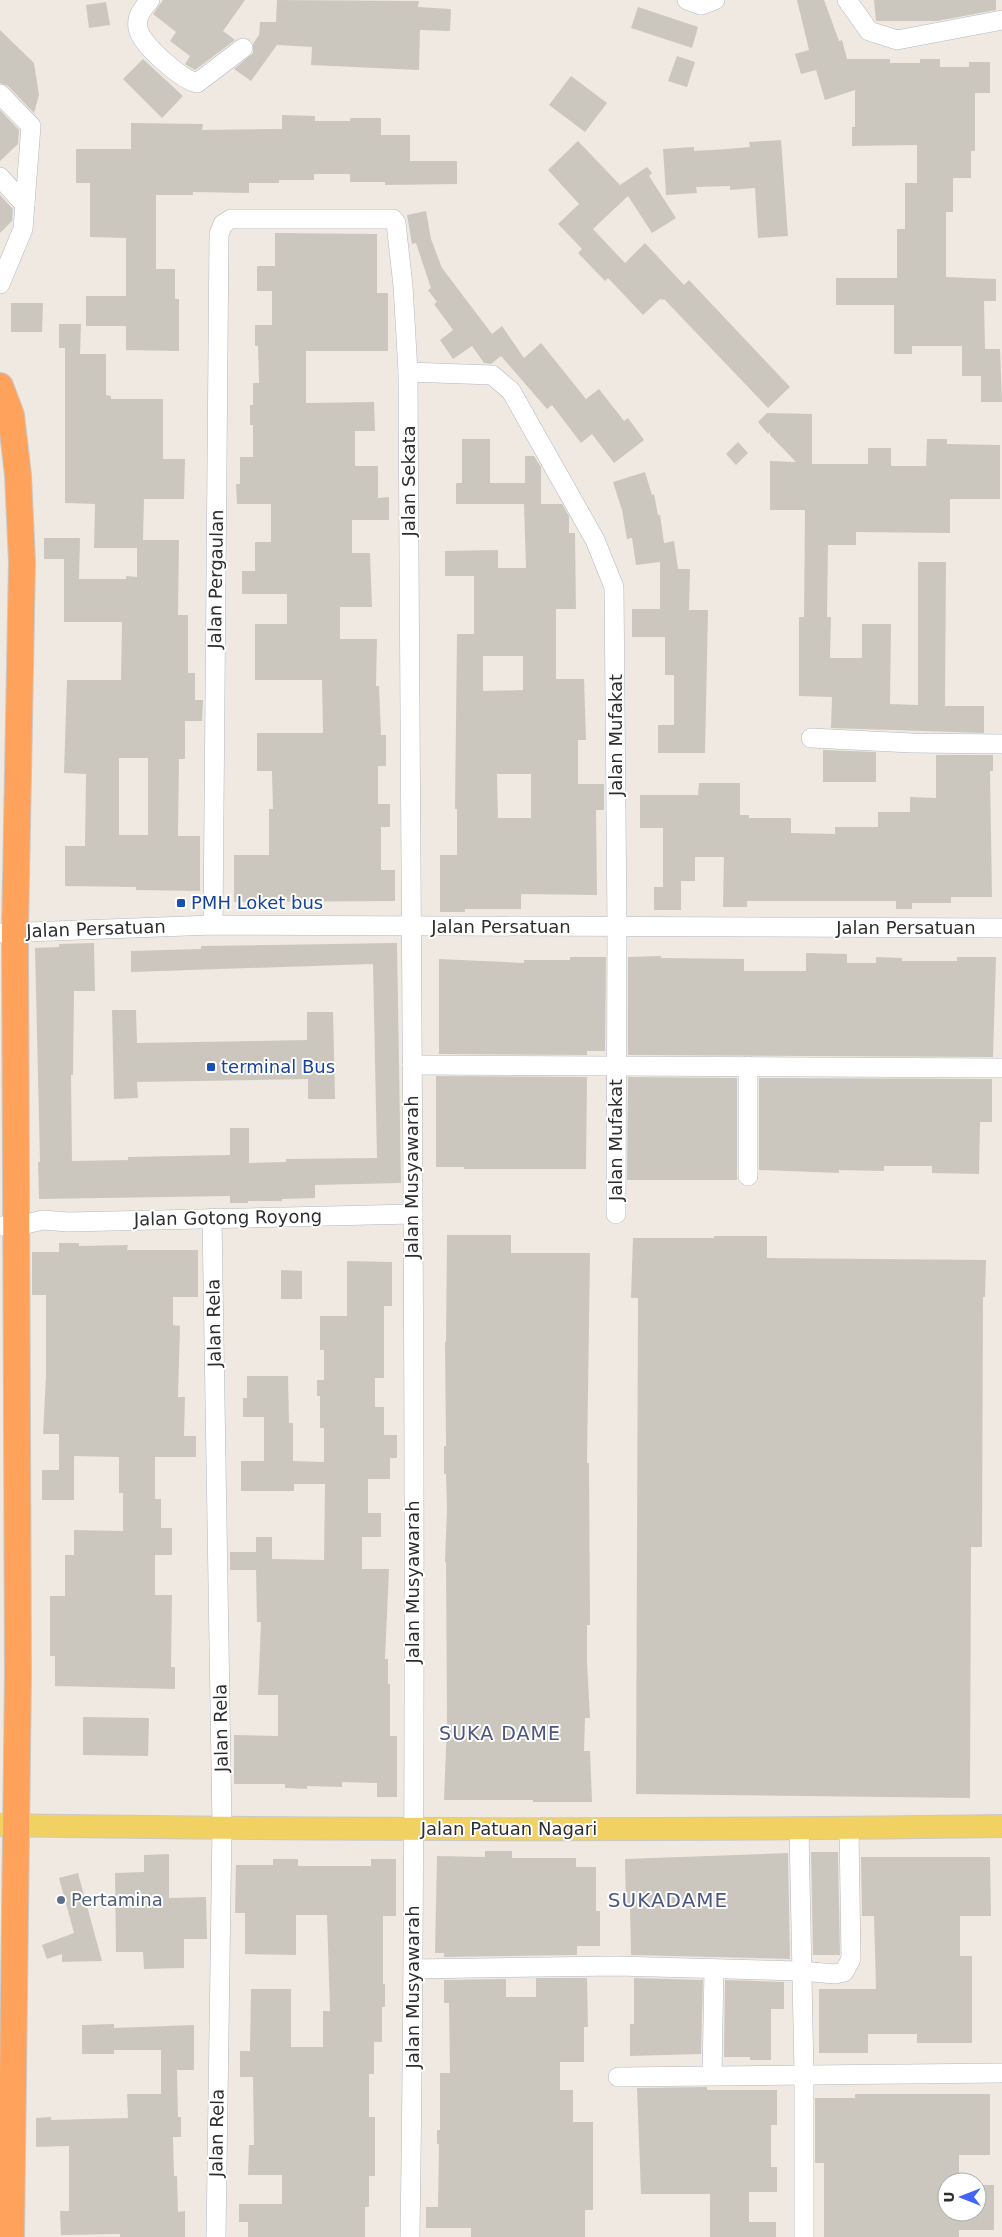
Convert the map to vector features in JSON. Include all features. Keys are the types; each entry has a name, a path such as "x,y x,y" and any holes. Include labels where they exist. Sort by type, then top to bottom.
{"highway":[{"path":"0,386 10,415 18,475 22,562 8,932 8,1825 11,2237"}],"main road":[{"name":"Jalan Patuan Nagari","path":"8,1825 413,1830 799,1829 1002,1826"}],"street":[{"path":"150,0 138,17 138,30 155,53 189,82 197,83 243,48"},
{"path":"687,0 701,5 715,0"},
{"path":"847,0 869,31 896,40 1002,20"},
{"path":"0,94 31,126 23,229 0,284"},
{"path":"0,177 25,204"},
{"name":"Jalan Sekata","path":"219,234 223,224 231,219 393,219 396,223 403,286 408,372 411,927"},
{"name":"Jalan Pergaulan","path":"213,925 219,234"},
{"name":"Jalan Mufakat","path":"408,372 492,375 511,391 595,540 614,587 617,927 616,1214"},
{"path":"811,738 912,743 1002,744"},
{"name":"Jalan Persatuan","path":"8,932 213,925 1002,928"},
{"name":"Jalan Musyawarah","path":"410,2237 414,1969 411,927"},
{"path":"412,1065 1002,1068"},
{"path":"748,1066 748,1176"},
{"name":"Jalan Gotong Royong","path":"9,1217 68,1222 413,1214"},
{"name":"Jalan Rela","path":"212,1218 222,1827 216,2237"},
{"path":"414,1969 617,1966 801,1971 835,1974 844,1972 851,1959 849,1828"},
{"path":"799,1829 804,2074 804,2237"},
{"path":"712,2075 714,1969"},
{"path":"618,2077 1002,2073"}],"building":[{"path":"163,0 245,0 223,31 235,40 195,70 185,64 190,56 170,41 176,32 153,14"},
{"path":"277,0 419,1 418,7 451,9 450,31 420,30 419,70 311,65 312,47 277,45 251,81 234,69 253,53 253,44 259,35 260,22 276,22"},
{"path":"797,0 824,0 839,41 842,40 847,59 890,59 890,63 920,63 920,59 940,59 940,67 969,67 969,62 990,62 990,93 975,93 975,151 971,151 971,178 953,178 953,212 946,212 946,277 996,279 996,301 984,301 985,349 1000,349 1002,402 981,402 981,376 962,376 962,346 912,346 912,354 894,354 894,305 836,305 836,278 897,278 897,229 905,229 905,183 917,183 917,145 852,146 852,127 855,127 855,90 825,100 816,70 801,74 795,54 809,50"},
{"path":"874,0 996,0 996,10 937,21 876,21"},
{"path":"106,2 110,25 89,28 86,5"},
{"path":"638,7 698,27 692,48 631,28"},
{"path":"0,30 34,63 39,95 34,113 8,86 0,83"},
{"path":"677,56 695,62 687,87 668,81"},
{"path":"143,59 183,96 162,118 123,79"},
{"path":"571,76 607,103 585,132 549,105"},
{"path":"0,110 19,130 18,144 0,161"},
{"path":"282,115 315,116 315,121 350,121 350,118 381,118 381,135 410,135 410,161 457,161 457,184 385,185 385,182 350,182 350,174 314,174 314,180 279,180 279,183 249,183 249,193 193,192 193,195 156,195 156,269 175,269 175,299 179,299 179,351 126,350 126,326 86,326 86,296 126,296 126,238 90,237 90,183 76,183 76,149 131,149 131,123 203,124 202,130 282,129"},
{"path":"781,140 788,236 758,238 755,188 730,190 730,186 696,187 697,193 666,195 663,149 694,147 694,151 727,149 750,147 749,142"},
{"path":"578,141 620,185 647,167 652,173 649,176 676,218 652,233 628,196 593,229 625,263 645,243 684,285 689,280 790,387 768,408 664,299 660,299 643,315 608,278 605,281 578,253 582,249 558,224 579,204 548,170"},
{"path":"0,195 13,209 12,221 0,233"},
{"path":"426,211 431,239 442,268 492,334 502,326 524,358 541,343 586,399 599,389 624,421 628,418 644,440 614,463 592,434 581,443 552,405 547,409 501,356 491,364 484,363 472,346 453,359 440,340 453,330 434,304 437,302 428,290 431,288 416,243 412,244 407,215"},
{"path":"275,233 377,234 377,293 388,293 388,351 306,351 306,403 374,402 375,431 355,431 355,466 378,466 378,498 389,497 389,520 352,520 352,553 370,553 372,607 340,607 340,639 377,639 376,686 379,686 381,735 386,735 386,766 378,766 378,804 390,804 390,827 381,827 381,870 395,870 395,901 234,902 234,855 269,855 269,809 273,809 272,771 257,771 257,733 323,733 322,680 255,680 255,624 287,624 287,594 242,594 242,571 255,571 255,542 271,542 271,504 237,504 236,484 240,484 240,457 253,457 253,425 250,425 250,405 253,405 253,383 259,383 258,346 255,346 255,325 272,325 272,291 257,291 257,266 275,266"},
{"path":"11,303 43,303 42,332 11,332"},
{"path":"59,324 81,324 80,354 106,354 106,395 111,396 111,399 163,399 163,459 185,459 184,499 144,499 143,540 179,540 178,615 188,615 188,673 195,673 195,700 203,700 202,721 185,721 185,759 179,759 178,836 200,836 200,891 136,890 136,887 65,886 65,846 85,846 86,774 64,773 67,680 121,680 122,622 64,622 64,559 44,559 44,538 80,538 79,579 126,579 126,576 137,577 137,548 94,548 95,504 65,503 65,348 59,348","holes":["119,758 148,758 148,835 119,835"]},
{"path":"767,413 812,414 812,464 868,464 868,448 891,448 891,466 926,466 927,439 947,439 947,444 1000,445 1000,499 950,499 950,533 856,532 856,545 828,545 827,617 831,617 830,658 862,658 862,624 891,624 890,704 918,705 918,562 946,562 945,706 984,706 984,733 831,728 832,697 799,696 799,617 804,617 805,510 770,510 770,461 796,462 770,435 770,432 768,434 758,422"},
{"path":"462,439 490,439 490,483 525,483 525,456 534,456 541,467 541,504 562,504 569,516 569,533 575,533 576,609 556,609 556,679 584,679 586,740 578,740 578,784 604,784 604,810 596,810 597,895 521,894 521,909 465,909 465,912 440,912 440,855 457,855 457,809 455,809 457,634 474,634 474,576 445,576 445,551 498,550 498,568 526,568 524,504 456,504 456,483 462,483","holes":["483,656 523,656 523,690 483,691","497,774 531,774 531,818 498,818"]},
{"path":"738,442 748,453 736,465 726,454"},
{"path":"645,472 652,495 654,494 658,515 660,515 664,543 674,541 678,569 690,569 689,610 708,610 705,753 658,753 658,725 674,725 674,675 665,675 665,637 632,637 632,609 660,609 660,562 636,565 632,538 627,539 622,510 613,482"},
{"path":"823,750 876,752 876,782 823,782"},
{"path":"936,755 993,755 993,771 990,771 992,897 951,897 951,903 912,903 912,909 896,909 896,901 747,901 747,907 723,907 724,857 695,857 695,881 681,881 681,910 654,910 654,887 663,887 663,828 640,828 640,795 698,795 699,783 740,783 740,815 749,815 749,818 791,818 791,833 835,834 835,827 878,827 878,812 910,812 910,797 936,798"},
{"path":"94,943 95,991 74,991 73,1075 71,1075 72,1161 128,1160 128,1157 230,1155 230,1128 249,1128 249,1163 286,1162 286,1159 377,1158 373,964 131,972 131,951 201,949 201,946 397,943 401,1183 315,1185 315,1198 282,1199 282,1201 248,1201 248,1203 230,1203 230,1196 39,1199 38,1162 40,1162 35,948 59,947 59,944"},
{"path":"806,953 847,954 847,963 876,963 876,957 902,958 902,961 957,961 957,957 996,957 993,1057 628,1055 628,957 661,956 661,958 744,959 744,971 806,971"},
{"path":"570,957 606,957 605,1051 587,1051 587,1055 439,1054 439,959 524,963 524,960 570,960"},
{"path":"112,1010 136,1010 137,1043 307,1040 307,1012 333,1012 335,1099 308,1099 308,1079 137,1082 138,1098 114,1099"},
{"path":"436,1076 587,1077 586,1169 464,1169 464,1167 436,1167"},
{"path":"628,1077 737,1078 737,1180 627,1180"},
{"path":"759,1078 992,1079 992,1122 980,1122 979,1174 932,1173 932,1166 884,1166 884,1171 839,1170 839,1173 759,1170"},
{"path":"447,1235 511,1235 511,1253 590,1253 587,1463 589,1463 590,1625 587,1625 587,1663 590,1718 585,1718 584,1751 590,1751 592,1802 444,1800 447,1724 445,1562 447,1509 444,1446 446,1446"},
{"path":"714,1236 767,1236 767,1258 986,1260 985,1297 983,1297 982,1547 971,1547 970,1798 636,1794 638,1298 631,1298 633,1238 714,1238"},
{"path":"59,1243 79,1243 79,1246 128,1245 127,1250 198,1250 198,1297 173,1297 173,1325 180,1326 178,1397 185,1397 184,1436 196,1436 196,1457 155,1457 155,1499 161,1499 161,1528 172,1528 172,1555 155,1555 155,1595 172,1595 171,1667 175,1667 175,1689 55,1686 55,1656 50,1656 50,1596 65,1596 65,1555 74,1555 74,1530 123,1531 123,1493 119,1493 119,1457 74,1456 74,1500 42,1500 42,1470 59,1470 59,1434 43,1434 46,1376 46,1295 32,1295 32,1252 59,1252"},
{"path":"347,1261 392,1262 392,1306 384,1306 384,1378 375,1378 375,1407 384,1407 384,1435 397,1435 397,1458 390,1458 390,1479 368,1479 368,1513 381,1513 381,1537 362,1537 362,1569 389,1569 385,1659 388,1659 388,1684 390,1684 390,1736 397,1736 397,1797 377,1797 377,1783 342,1782 342,1787 307,1786 307,1789 285,1788 285,1784 234,1784 234,1735 278,1736 278,1695 258,1695 261,1622 257,1622 256,1570 230,1570 230,1552 256,1552 256,1537 272,1537 272,1559 324,1560 325,1484 294,1484 294,1491 241,1491 241,1461 264,1461 264,1417 243,1417 243,1398 247,1398 247,1376 288,1376 289,1423 293,1423 293,1461 324,1462 324,1428 320,1428 320,1396 317,1396 317,1380 324,1380 324,1350 320,1350 320,1316 347,1316"},
{"path":"281,1270 302,1271 302,1299 281,1299"},
{"path":"83,1717 149,1718 148,1756 83,1755"},
{"path":"485,1851 512,1851 512,1858 576,1858 576,1867 596,1867 596,1911 600,1911 600,1946 577,1946 577,1955 444,1957 444,1953 435,1953 437,1856 485,1857"},
{"path":"811,1852 838,1852 840,1955 813,1955"},
{"path":"788,1853 790,1959 631,1955 630,1909 626,1909 625,1859"},
{"path":"169,1854 169,1898 206,1897 207,1939 184,1939 184,1968 144,1969 143,1952 116,1952 115,1873 144,1872 144,1855"},
{"path":"861,1857 990,1857 991,1916 960,1916 960,1956 972,1956 972,2043 917,2043 917,2034 868,2034 868,2053 819,2053 819,1989 876,1989 874,1916 862,1916"},
{"path":"273,1859 298,1859 298,1866 371,1866 371,1859 396,1859 396,1916 383,1916 385,2007 382,2007 382,2042 374,2042 374,2074 369,2074 369,2117 375,2117 375,2176 369,2176 369,2207 365,2207 365,2237 248,2237 248,2222 239,2222 239,2204 282,2204 282,2175 248,2175 249,2145 254,2145 253,2077 240,2077 240,2051 250,2051 251,1989 291,1989 291,2047 323,2047 323,2011 330,2011 327,1915 296,1915 296,1955 245,1954 245,1913 235,1913 236,1865 273,1865"},
{"path":"78,1873 102,1961 62,1962 62,1954 47,1959 42,1945 74,1933 59,1878"},
{"path":"536,1978 587,1978 588,2027 584,2027 584,2062 560,2062 560,2090 573,2090 573,2122 593,2122 593,2210 585,2210 585,2237 471,2237 471,2228 426,2228 426,2207 438,2207 439,2144 437,2144 437,2130 440,2130 440,2073 450,2073 449,2003 444,2003 444,1980 506,1979 506,1997 536,1997"},
{"path":"634,1978 703,1980 701,2054 630,2056 630,2024 634,2024"},
{"path":"725,1980 784,1982 784,2009 771,2009 771,2060 750,2060 750,2057 724,2057"},
{"path":"114,2024 114,2028 194,2025 194,2070 177,2070 178,2117 181,2117 181,2137 173,2137 174,2176 177,2176 178,2212 185,2211 185,2237 120,2237 120,2234 61,2235 60,2211 69,2211 69,2146 36,2147 36,2118 51,2117 51,2120 128,2118 127,2094 161,2094 161,2050 114,2050 114,2054 82,2054 82,2025"},
{"path":"707,2087 707,2090 777,2090 777,2125 771,2125 771,2167 777,2167 777,2192 749,2192 749,2222 776,2222 776,2237 710,2237 710,2194 641,2194 637,2088"},
{"path":"855,2094 990,2094 990,2155 959,2155 959,2172 937,2172 937,2222 987,2222 987,2185 994,2185 994,2230 959,2230 959,2237 824,2237 824,2163 815,2163 815,2098 855,2098"}],"place":[{"name":"PMH Loket bus","path":"181,903"},
{"name":"terminal Bus","path":"211,1067"},
{"name":"Pertamina","path":"61,1900"}],"district":[{"name":"SUKA DAME","path":"500,1733"},
{"name":"SUKADAME","path":"668,1900"}]}
